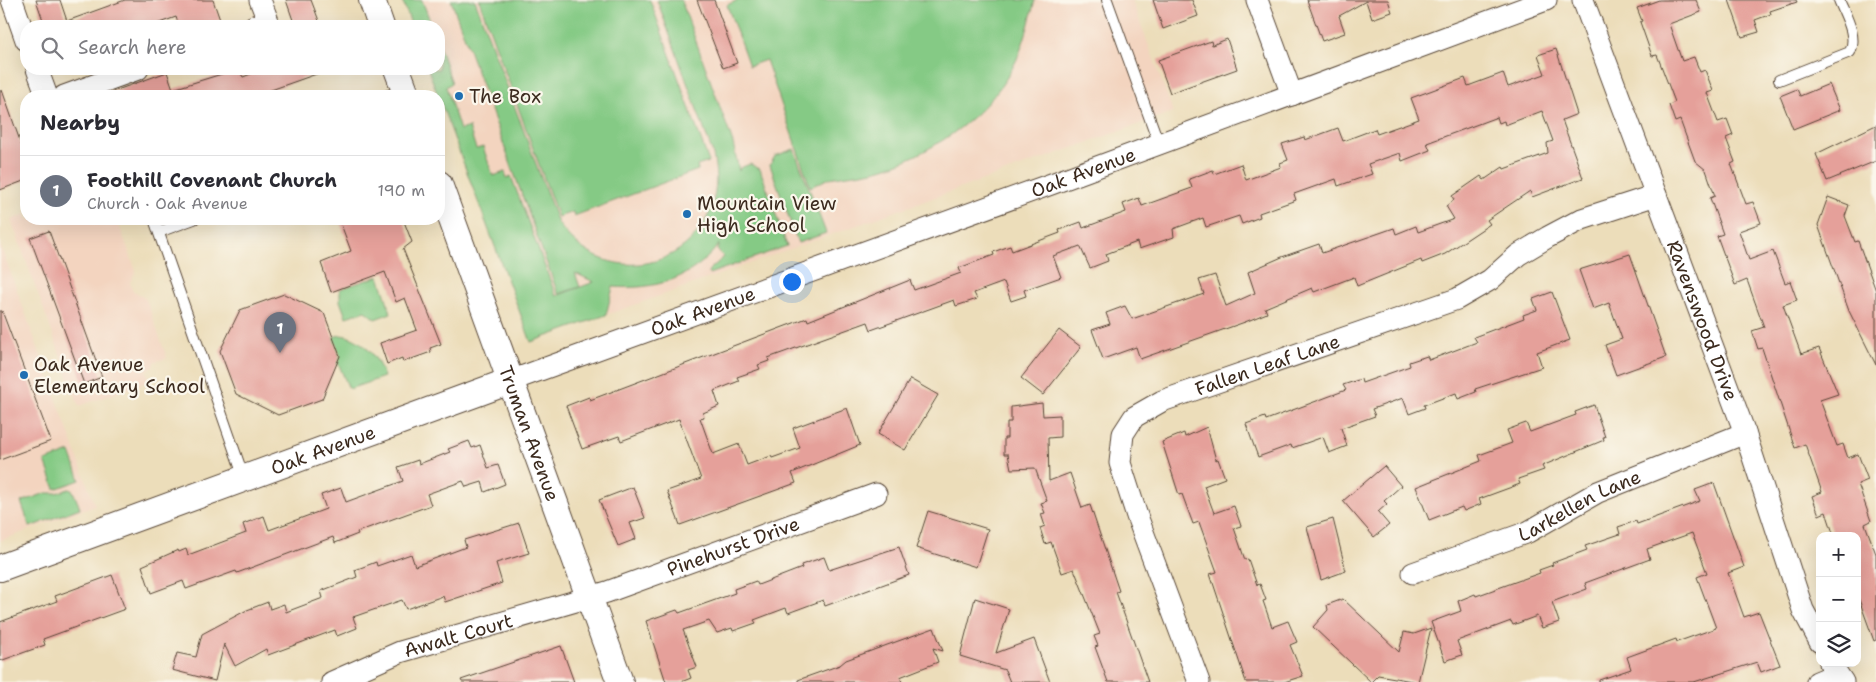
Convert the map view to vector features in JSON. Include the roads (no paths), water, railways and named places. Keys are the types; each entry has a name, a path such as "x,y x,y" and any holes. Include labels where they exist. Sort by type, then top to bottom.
{"street":[{"path":"12,0 20,23"},
{"path":"260,0 268,20"},
{"path":"372,0 379,20"},
{"path":"1257,0 1292,95"},
{"name":"Oak Avenue","path":"0,568 1159,144 1546,0"},
{"name":"Ravenswood Drive","path":"1583,0 1745,433 1804,610 1816,634"},
{"path":"38,75 45,90"},
{"path":"80,90 122,75"},
{"name":"Fallen Leaf Lane","path":"1199,682 1137,516 1120,464 1123,434 1134,417 1162,401 1457,299 1490,280 1518,255 1582,219 1656,195"},
{"name":"Truman Avenue","path":"445,201 620,682"},
{"name":"Larkellen Lane","path":"1413,573 1528,532 1598,492 1745,433"},
{"name":"Pinehurst Drive","path":"589,597 876,494"},
{"name":"Awalt Court","path":"332,682 400,652 589,597"}],"lane":[{"path":"1107,0 1159,144"},
{"path":"1779,80 1850,52 1853,46 1853,37 1839,0"},
{"path":"156,225 245,479"},
{"path":"159,232 178,225"}],"place":[{"name":"The Box","path":"459,96"},
{"name":"Mountain View High School","path":"687,214"},
{"name":"Foothill Covenant Church","path":"280,353"},
{"name":"Oak Avenue Elementary School","path":"24,375"}]}
